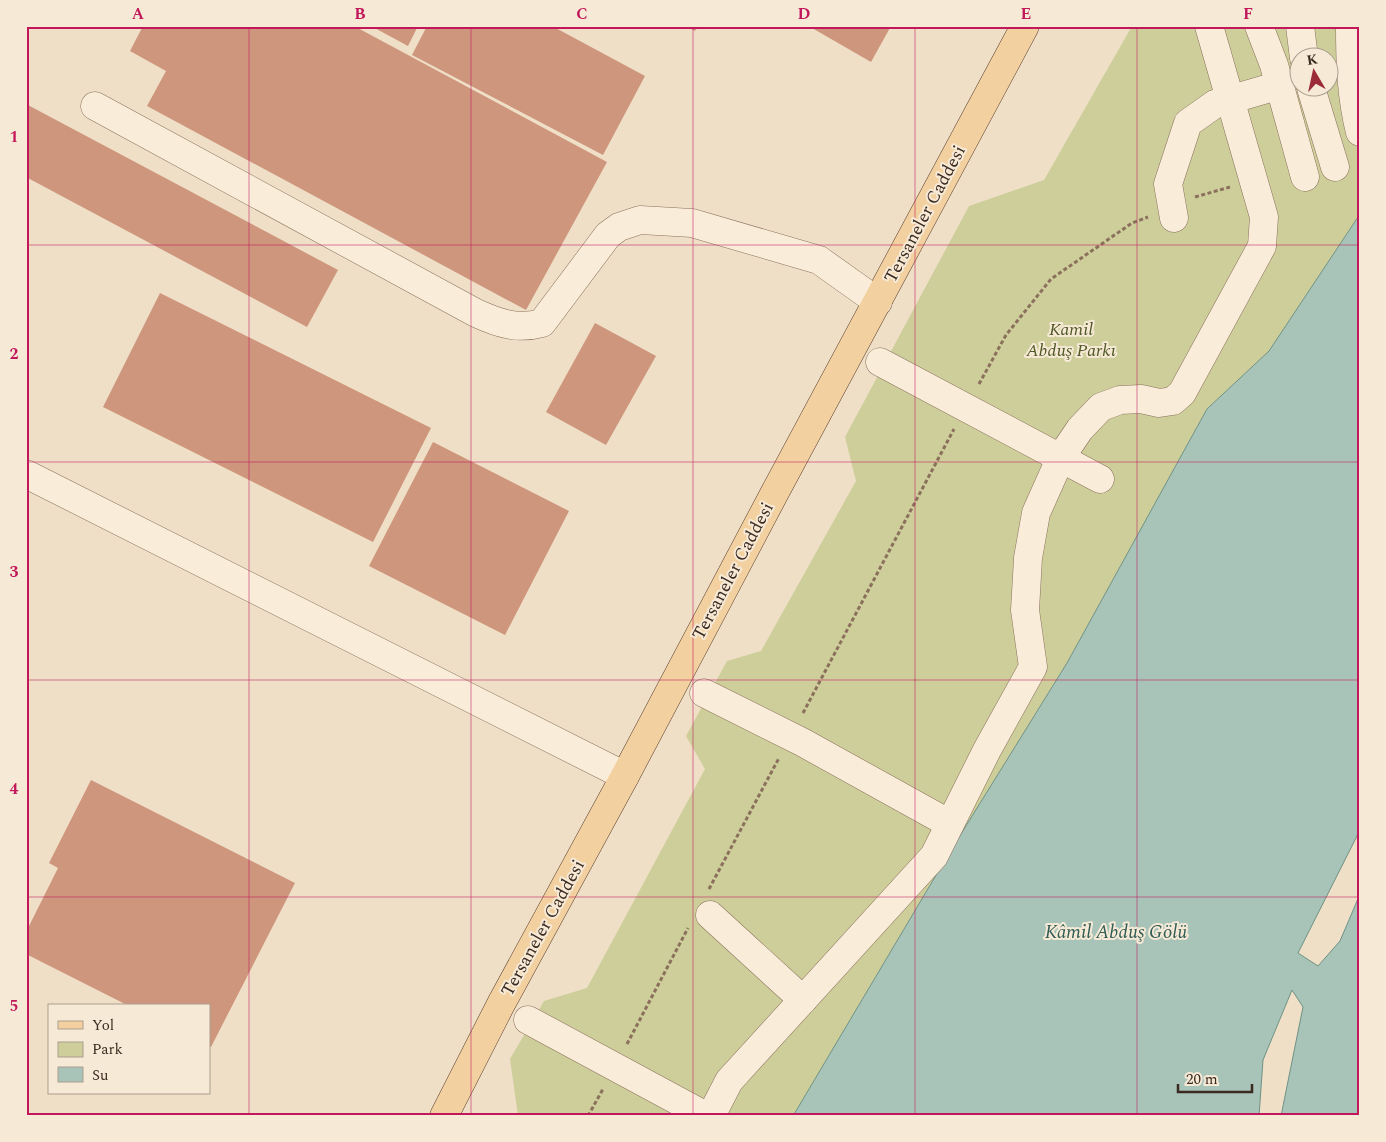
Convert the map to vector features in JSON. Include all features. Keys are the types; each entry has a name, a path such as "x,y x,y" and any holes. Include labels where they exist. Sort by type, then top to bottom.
{"main road":[{"name":"Tersaneler Caddesi","path":"444,1116 1024,26"}],"street":[{"path":"711,1116 729,1081 934,856 1033,667 1025,610 1028,558 1036,513 1060,457 1080,429 1101,407 1120,400 1141,399 1159,403 1172,401 1182,393 1262,246 1264,217 1209,26"},
{"path":"1259,26 1274,65 1305,177"},
{"path":"1300,26 1303,48"},
{"path":"1354,32 1350,68 1354,111 1360,132"},
{"path":"1173,213 1168,184 1188,123 1215,104 1280,85"},
{"path":"1314,98 1336,167"},
{"path":"95,106 476,312 499,322 517,326 542,323 608,235 619,227 640,220 692,223 819,260 878,302"},
{"path":"880,362 1100,479"},
{"path":"26,474 625,776"},
{"path":"704,693 790,737 950,824"},
{"path":"702,912 803,1000"},
{"path":"528,1020 706,1116"}],"path":[{"path":"588,1116 702,912 790,737 1006,335 1051,280 1132,223 1173,213 1192,198 1253,180"}],"green space":[{"name":"Kamil Abduş Parkı","path":"1132,26 1360,26 1360,214 1269,351 1207,409 1067,663 951,850 793,1116 518,1116 510,1059 544,1001 587,988 705,769 686,736 727,661 761,651 856,481 845,437 969,206 1044,180"}],"water":[{"name":"Kâmil Abduş Gölü","path":"1360,214 1360,825 1357,836 1298,953 1318,966 1340,941 1360,894 1360,1116 1281,1116 1303,1007 1292,990 1263,1060 1259,1116 793,1116 951,850 1067,663 1207,409 1269,351"}],"building":[{"path":"143,26 354,26 607,162 526,310 147,106 166,71 130,51"},
{"path":"371,26 418,26 408,46"},
{"path":"427,26 552,26 645,76 603,155 412,55"},
{"path":"685,26 698,26 695,31"},
{"path":"813,26 891,26 871,62 812,28"},
{"path":"26,104 338,270 307,327 26,177"},
{"path":"160,293 431,428 373,542 103,407"},
{"path":"595,323 656,356 606,445 546,412"},
{"path":"433,442 569,511 505,635 369,566"},
{"path":"91,780 295,883 211,1047 210,1004 125,1004 26,954 26,932 58,868 49,863"}]}
